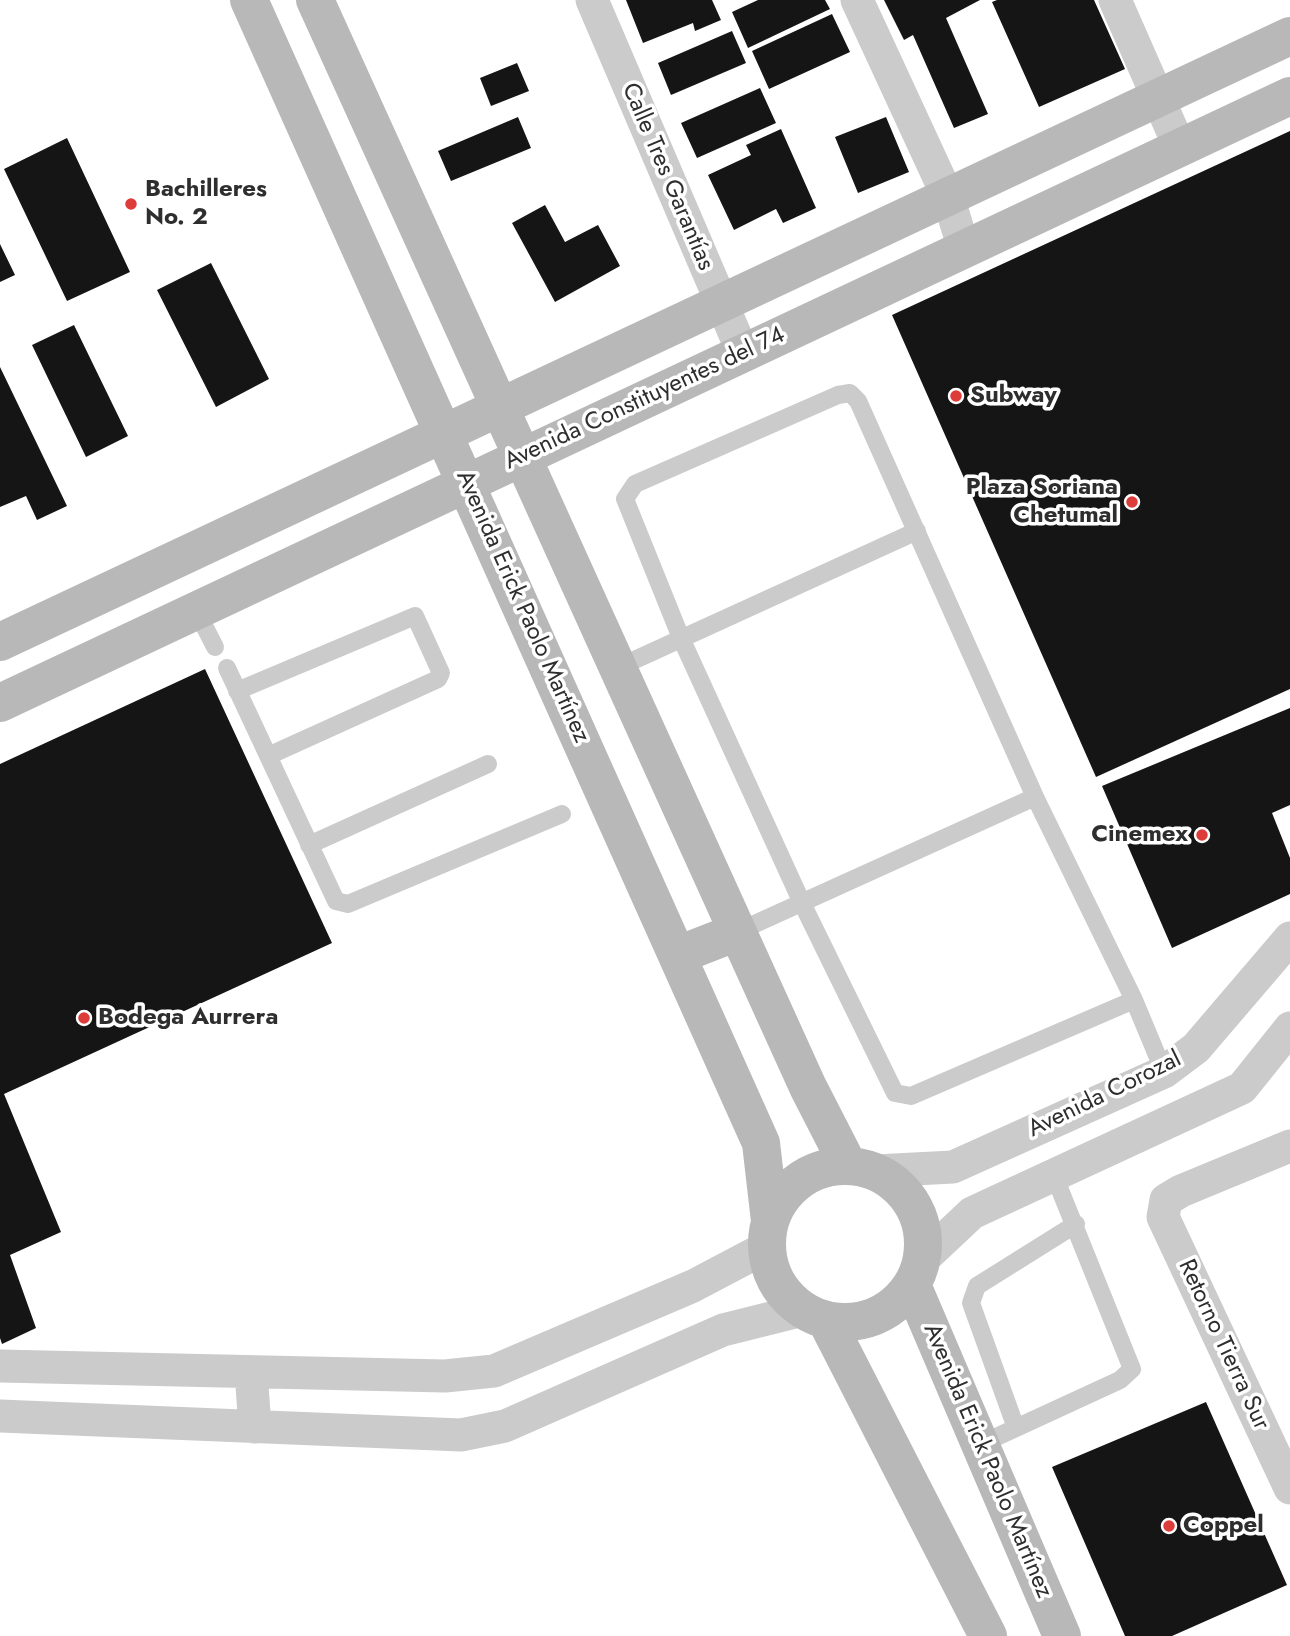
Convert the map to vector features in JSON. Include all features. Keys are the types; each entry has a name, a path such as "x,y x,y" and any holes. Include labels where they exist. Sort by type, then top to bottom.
{"main road":[{"name":"Avenida Erick Paolo Martínez","path":"249,0 559,689 599,801 678,955 761,1143 769,1234"},
{"path":"315,0 808,1087 862,1168 901,1190 919,1217 924,1239 917,1273 896,1304 876,1317 851,1323 815,1315 785,1294 772,1272 769,1234 781,1198 799,1180 822,1168 862,1168"},
{"path":"0,642 1290,36"},
{"name":"Avenida Constituyentes del 74","path":"0,703 1290,96"},
{"path":"559,689 617,668"},
{"path":"678,955 737,932"},
{"name":"Avenida Erick Paolo Martínez","path":"917,1273 979,1445 1062,1636"},
{"path":"815,1315 988,1636"}],"street":[{"name":"Calle Tres Garantías","path":"592,0 743,353"},
{"path":"857,0 948,197 964,249"},
{"path":"1115,0 1180,148"},
{"name":"Avenida Corozal","path":"862,1168 953,1167 1164,1072 1196,1048 1290,938"},
{"name":"Avenida Corozal","path":"917,1273 972,1213 1242,1088 1290,1028"},
{"name":"Retorno Tierra Sur","path":"1290,1146 1166,1200 1163,1217 1290,1488"},
{"path":"0,1366 445,1376 494,1371 693,1286 769,1234"},
{"path":"0,1416 461,1435 505,1426 723,1330 815,1315"},
{"path":"251,1372 255,1427"}],"lane":[{"path":"1134,1000 911,1096 895,1093 802,902 681,638 625,499 635,484 838,395 850,393 858,401 1035,797 1134,1000 1164,1072"},
{"path":"617,668 917,531"},
{"path":"196,611 215,647"},
{"path":"237,691 415,616 441,673 438,679 268,756"},
{"path":"227,668 336,901 348,904 562,814"},
{"path":"309,845 488,764"},
{"path":"737,932 1035,797"},
{"path":"979,1445 1120,1380 1132,1369 1076,1224 1054,1175"},
{"path":"1016,1428 971,1303 977,1286 1076,1224"}],"building":[{"path":"626,0 712,0 721,20 695,31 693,23 643,43"},
{"path":"758,0 825,0 830,9 748,48 732,12"},
{"path":"884,0 980,0 946,18 988,114 954,128 913,35 904,40"},
{"path":"1094,0 1125,69 1039,107 992,2"},
{"path":"832,14 850,52 769,89 752,51"},
{"path":"732,31 746,63 671,95 658,63"},
{"path":"517,63 529,91 491,106 480,78"},
{"path":"760,88 776,123 697,158 681,123"},
{"path":"518,117 531,148 451,181 438,151"},
{"path":"886,117 909,172 858,193 835,137"},
{"path":"781,129 816,208 783,223 776,209 734,230 708,175 751,155 746,145"},
{"name":"Plaza Soriana Chetumal","path":"1290,131 1290,689 1096,777 892,315"},
{"path":"67,138 130,272 67,301 4,169"},
{"path":"545,205 565,242 598,225 620,266 555,302 512,223"},
{"path":"0,244 15,275 0,282"},
{"path":"211,263 269,379 216,407 157,290"},
{"path":"74,325 128,436 86,457 32,345"},
{"path":"0,367 67,506 37,520 26,496 0,507"},
{"name":"Bodega Aurrera","path":"205,669 332,943 4,1094 61,1232 10,1255 36,1328 2,1344 0,764"},
{"name":"Cinemex","path":"1290,708 1290,805 1272,813 1290,858 1290,894 1172,948 1102,786"},
{"name":"Coppel","path":"1206,1402 1287,1585 1172,1636 1125,1636 1052,1467"}],"place":[{"name":"Bachilleres No. 2","path":"131,204"},
{"name":"Subway","path":"956,396"},
{"name":"Plaza Soriana Chetumal","path":"1132,502"},
{"name":"Cinemex","path":"1202,835"},
{"name":"Bodega Aurrera","path":"84,1018"},
{"name":"Coppel","path":"1169,1526"}]}
